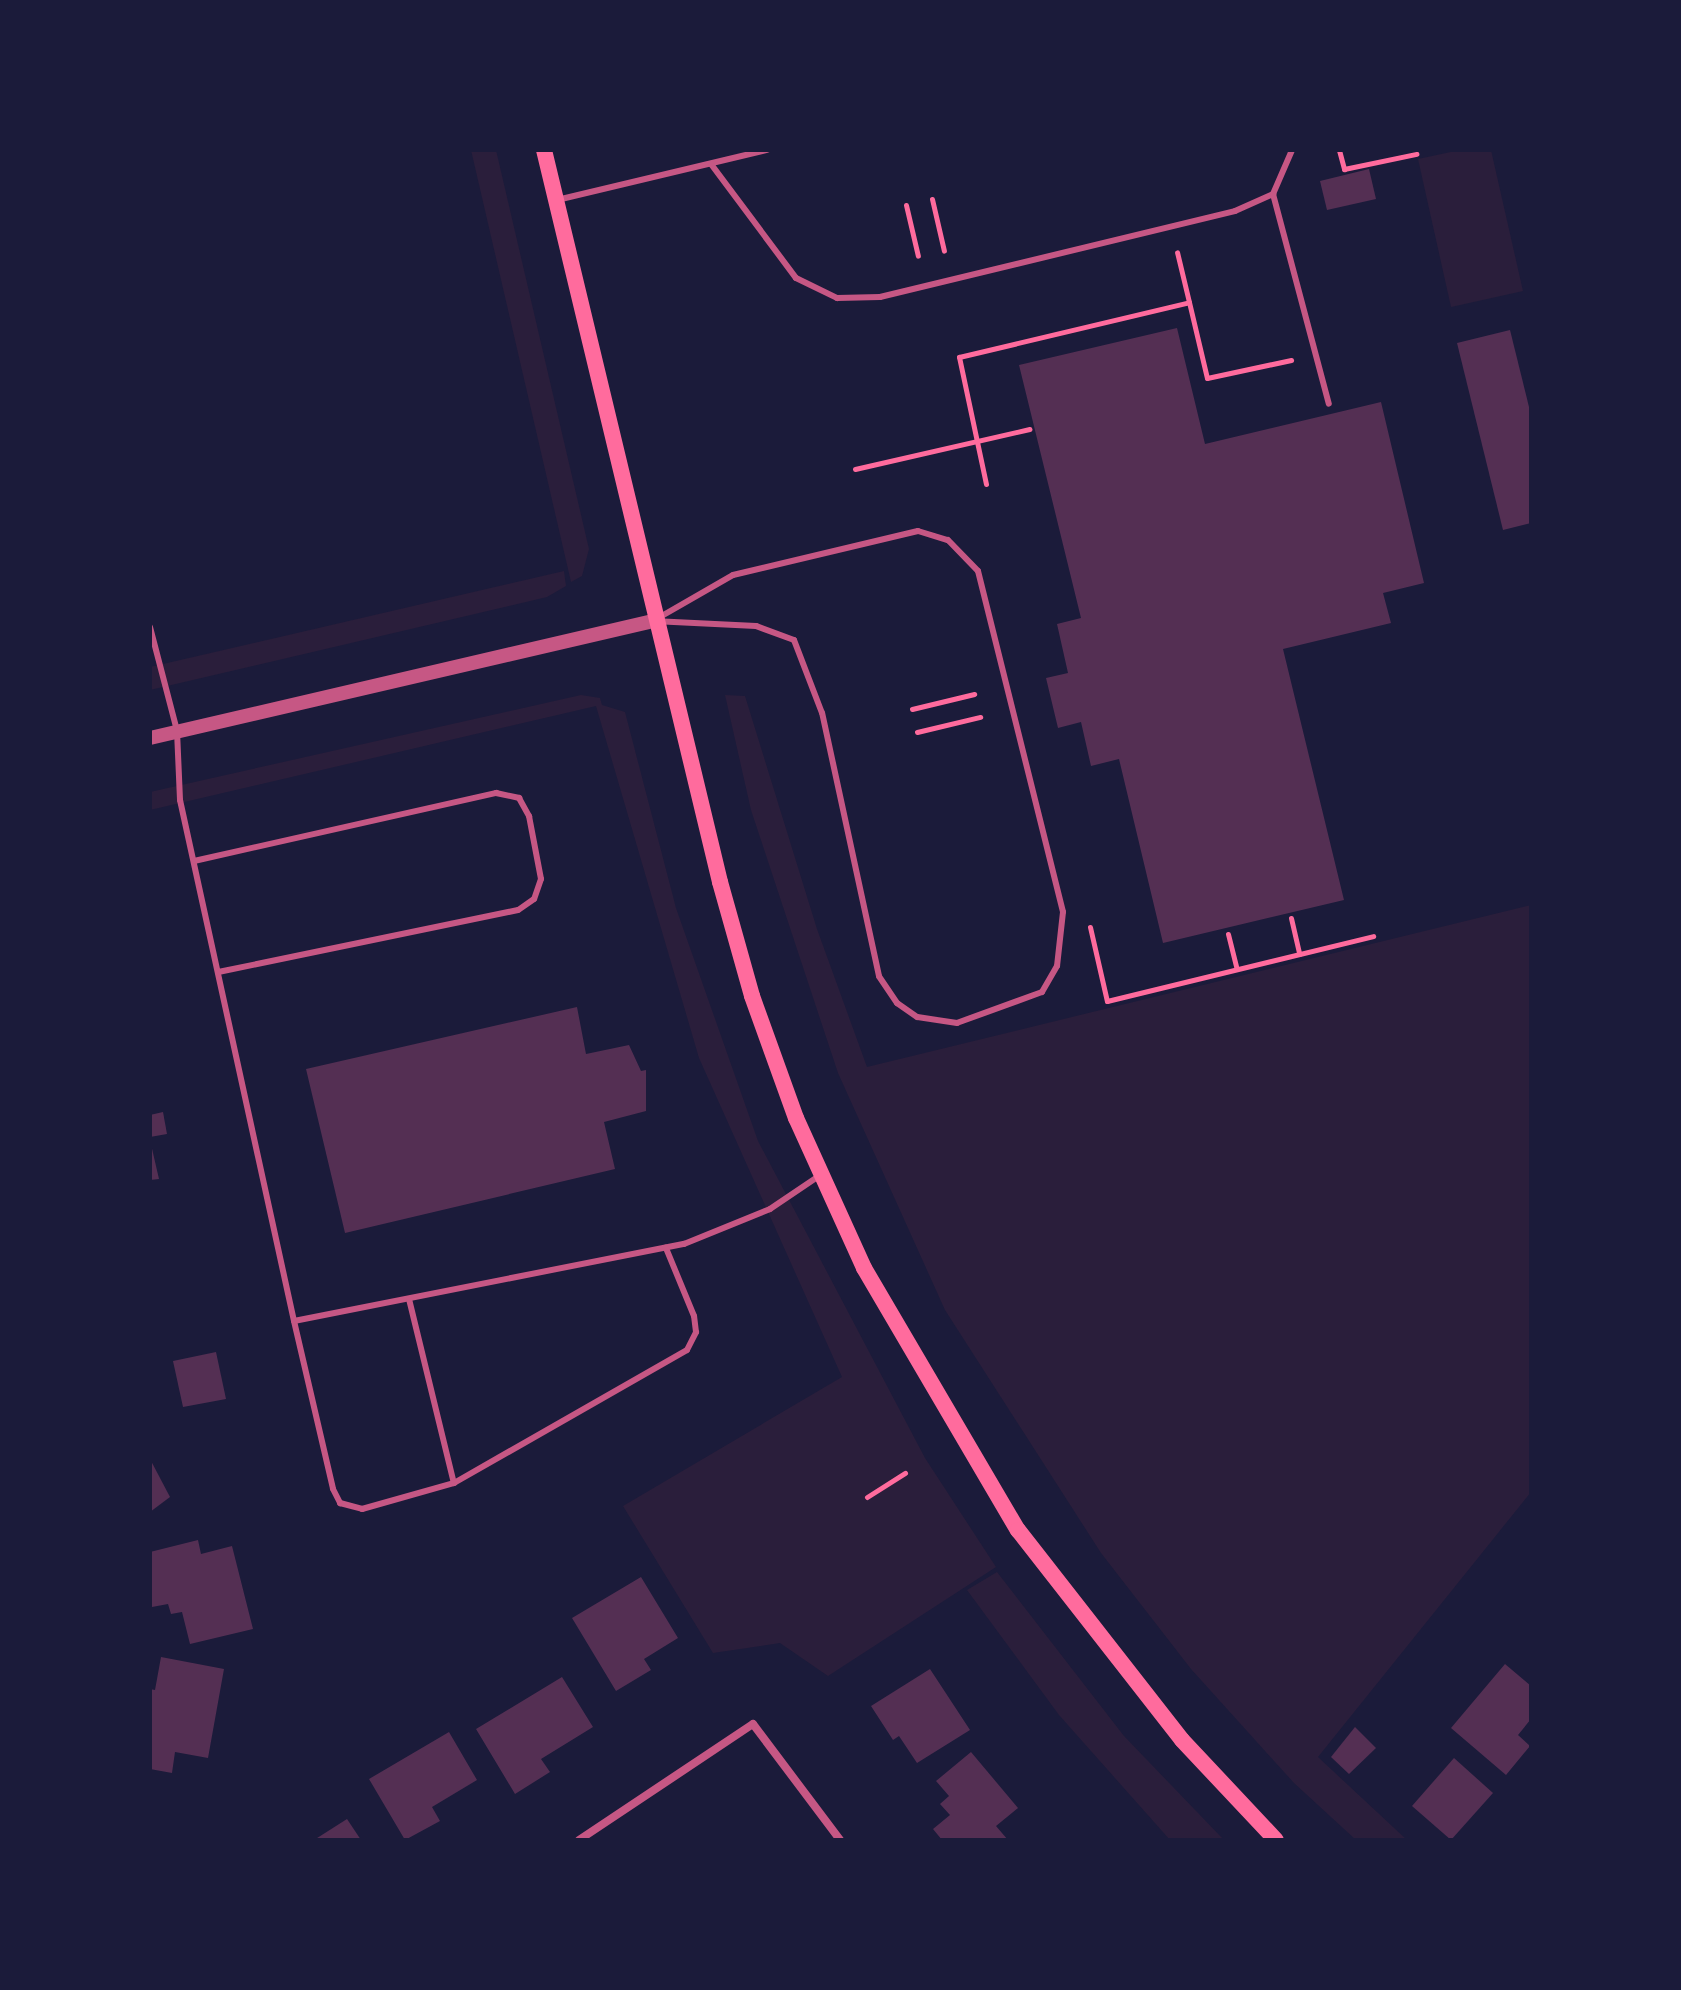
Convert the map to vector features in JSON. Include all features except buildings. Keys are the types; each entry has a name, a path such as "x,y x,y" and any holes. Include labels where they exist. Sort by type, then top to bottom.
{"main road":[{"path":"544,150 653,621 752,996 822,1174 864,1268 1018,1530 1182,1740 1276,1840"}],"street":[{"path":"150,738 653,621"},
{"path":"579,1840 753,1724 840,1840"}],"lane":[{"path":"555,200 767,150"},
{"path":"1292,150 1273,194 1329,404"},
{"path":"711,164 796,278 837,298 880,297 1235,211 1273,194"},
{"path":"918,531 948,540 978,571 1063,912 1057,966 1042,992 957,1023 917,1017 897,1003 879,976 822,713 794,640 756,626 653,621 733,575 878,537 918,531"},
{"path":"150,627 177,731 180,800 294,1321 340,1503 362,1509 454,1483 687,1350 696,1332 694,1316 666,1248"},
{"path":"194,861 496,793 519,798 529,816 541,879 534,899 518,910 218,972"},
{"path":"294,1321 666,1248 770,1209 822,1174"},
{"path":"409,1299 454,1483"}],"path":[{"path":"1339,150 1344,169 1416,154"},
{"path":"932,199 944,251"},
{"path":"906,205 918,256"},
{"path":"1177,252 1207,378 1291,360"},
{"path":"986,484 959,357 1189,302"},
{"path":"855,469 1029,429"},
{"path":"912,709 974,694"},
{"path":"917,732 980,717"},
{"path":"1291,918 1299,954"},
{"path":"1090,927 1107,1001 1373,936"},
{"path":"1228,934 1237,969"},
{"path":"867,1497 905,1473"}],"shaded area":[{"path":"471,150 496,150 589,549 582,576 571,582"},
{"path":"1460,150 1491,150 1523,291 1451,307 1418,159"},
{"path":"564,571 566,586 547,597 150,690 150,667"},
{"path":"581,695 600,698 602,705 625,712 676,908 758,1141 925,1458 996,1567 828,1676 780,1643 713,1653 623,1506 842,1377 699,1058 596,706 150,810 150,792"},
{"path":"725,695 745,696 817,929 867,1067 1531,905 1531,1492 1318,1757 1407,1840 1356,1840 1294,1783 1191,1669 1101,1553 945,1310 838,1073 751,810"},
{"path":"997,1572 1124,1736 1224,1840 1170,1840 1059,1715 967,1590"}]}
